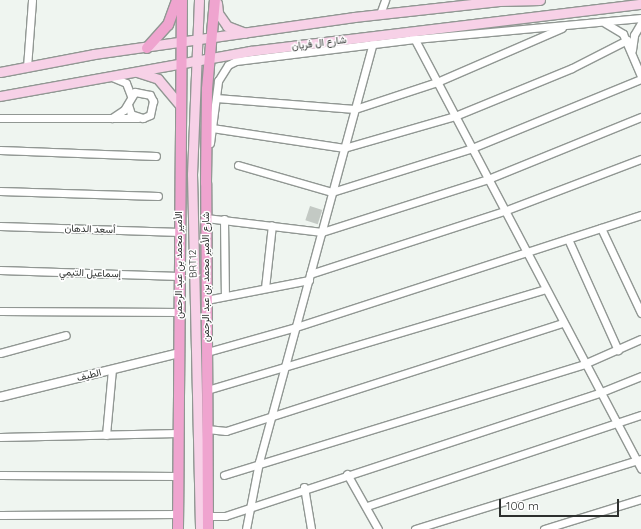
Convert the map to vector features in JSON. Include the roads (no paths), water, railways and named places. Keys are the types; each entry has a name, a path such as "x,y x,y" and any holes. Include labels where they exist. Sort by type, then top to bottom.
{"main road":[{"path":"146,48 168,25 176,0"},
{"name":"الأمير محمد بن عبد الرحمن","path":"178,529 182,0"},
{"name":"BRT12","path":"199,0 192,174 200,529"},
{"name":"شارع ال فريان","path":"216,0 218,12 227,26 248,34"},
{"name":"شارع الأمير محمد بن عبد الرحمن","path":"208,516 206,183 212,37 216,0"},
{"name":"شارع ال فريان","path":"0,72 182,41 248,34 380,14 539,0"},
{"name":"شارع ال فريان","path":"0,96 182,62 211,59 278,48 373,41 641,4"},
{"path":"266,56 278,48"},
{"path":"133,71 158,79 181,106"},
{"path":"208,516 208,529"}],"street":[{"path":"27,67 32,0"},
{"path":"380,14 385,0"},
{"path":"641,18 569,25 413,36 599,393 616,425 638,460 641,469"},
{"path":"238,165 332,192 472,148 641,76 627,40 616,28 602,22"},
{"path":"632,50 634,35 641,23"},
{"path":"216,98 355,109 437,82 569,25"},
{"path":"212,128 344,148 455,116 572,68 627,40"},
{"path":"206,183 218,80 228,65 266,56 373,41 259,462 252,505 246,529"},
{"path":"100,77 121,80 131,96"},
{"path":"0,118 138,118 150,115 154,101 145,92 131,96"},
{"path":"131,96 128,105 130,114 138,118"},
{"path":"112,118 128,105"},
{"path":"206,218 272,224 322,232 488,179 641,117"},
{"path":"0,150 156,156"},
{"path":"206,300 266,288 309,277 504,211 641,159"},
{"path":"0,191 158,196"},
{"path":"207,352 296,327 641,215"},
{"path":"224,219 225,296"},
{"path":"266,288 272,224"},
{"name":"أسعد الدهان","path":"0,226 180,232"},
{"path":"601,228 641,312"},
{"path":"568,239 618,350"},
{"name":"إسماعيل التيمي","path":"0,270 179,276"},
{"path":"207,390 545,289"},
{"path":"0,311 179,312"},
{"path":"207,429 226,431 563,323"},
{"path":"0,353 66,335"},
{"path":"224,476 259,462 584,364 641,339"},
{"name":"الطيف","path":"0,397 179,353"},
{"path":"106,435 112,369"},
{"path":"208,516 225,516 252,505 599,393 641,376"},
{"path":"367,506 616,425 641,415"},
{"path":"0,437 178,433"},
{"path":"415,529 638,460"},
{"path":"347,474 367,506 378,529"},
{"path":"0,475 178,476"},
{"path":"304,488 312,529"},
{"path":"544,529 641,499"},
{"path":"0,515 177,514"}]}
